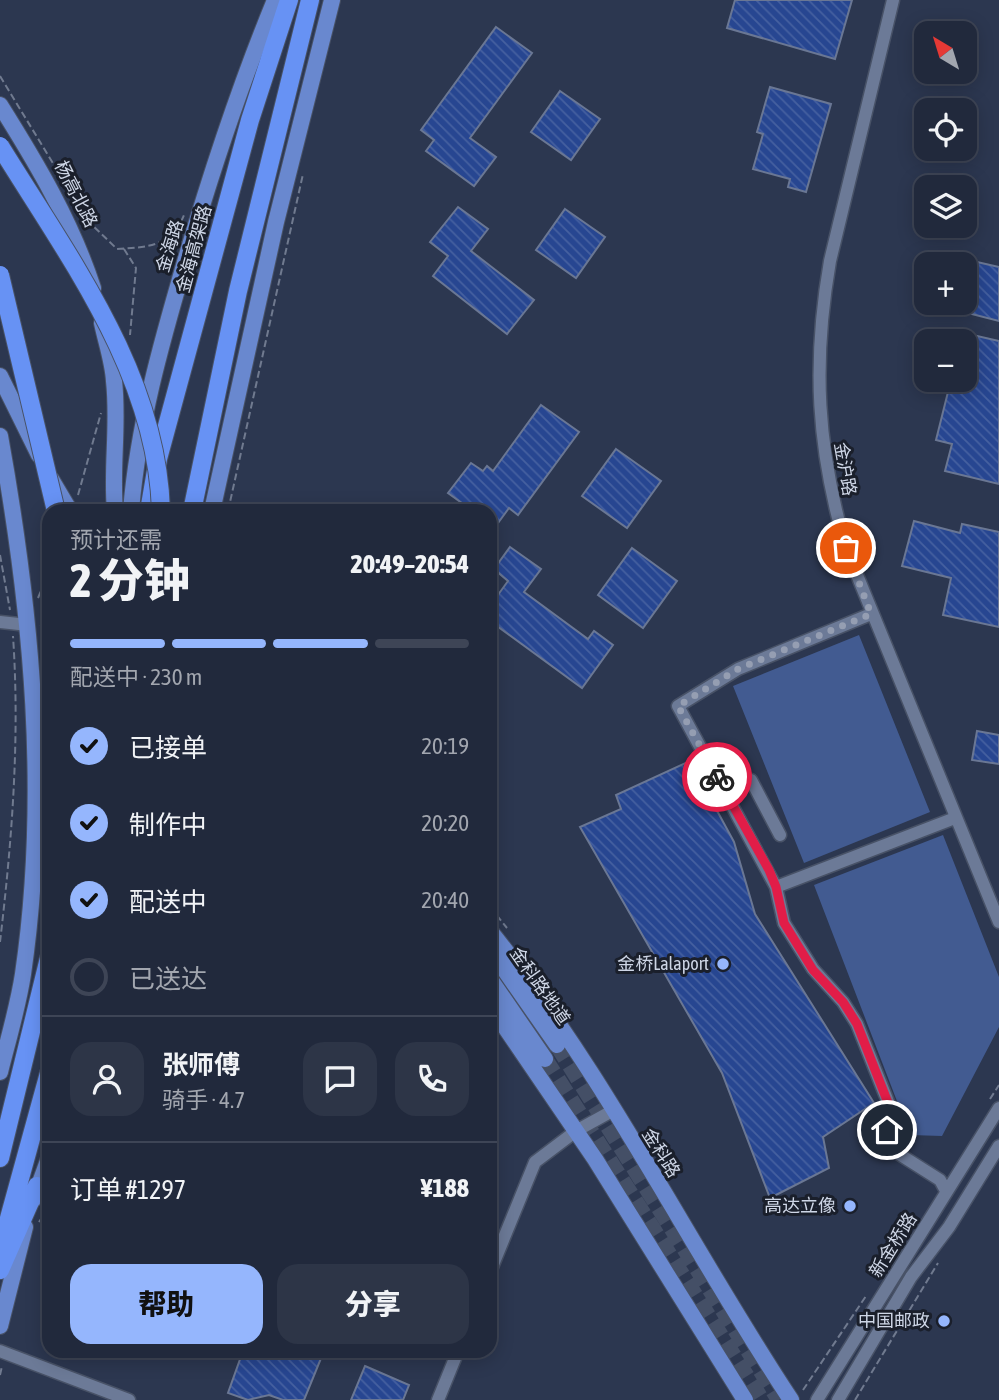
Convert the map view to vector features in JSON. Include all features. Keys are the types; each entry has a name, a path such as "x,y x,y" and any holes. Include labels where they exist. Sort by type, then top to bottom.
{"highway":[{"name":"金海高架路","path":"150,504 158,459 250,120 289,0"},
{"path":"193,504 238,291 310,0"},
{"name":"杨高北路","path":"0,146 104,316 129,367 151,439 160,504"},
{"path":"0,275 54,504"},
{"path":"0,1158 42,987"},
{"path":"0,1251 42,1098"},
{"path":"0,1270 37,1186"}],"main road":[{"name":"金海路","path":"132,504 135,464 154,367 208,185 275,0"},
{"path":"214,504 276,222 332,0"},
{"name":"杨高北路","path":"0,105 47,180 79,245 97,299 114,380 115,458 112,478 114,504"},
{"path":"0,376 73,504"},
{"path":"0,436 13,624 33,694 36,804 33,894 23,977 0,1072"},
{"path":"33,894 42,859"},
{"name":"金科路","path":"497,940 525,974 791,1400"},
{"name":"金科路地道","path":"497,959 557,1045"},
{"name":"金科路地道","path":"497,989 545,1059"},
{"path":"497,1014 576,1130 745,1400"},
{"path":"0,1326 42,1174"}],"street":[{"name":"金沪路","path":"893,0 830,261 818,346 817,390 825,469 846,548 871,614 999,922"},
{"path":"871,614 738,669 678,706 776,887 784,923 798,949 857,1024 894,1118 880,1142 940,1180 946,1191"},
{"path":"727,794 751,780 780,835"},
{"path":"776,887 955,818"},
{"name":"新金桥路","path":"817,1400 999,1108"},
{"path":"497,1255 535,1162 576,1130 612,1111"},
{"name":"新金桥路","path":"838,1400 911,1277 949,1227 999,1146"},
{"path":"0,1351 129,1400"},
{"path":"438,1400 455,1358"}],"path":[{"path":"0,76 88,221 117,248 150,248 177,232"},
{"path":"230,504 305,167"},
{"path":"124,248 136,268 130,340"},
{"path":"74,504 89,464 102,410"},
{"path":"0,555 13,624 18,699 17,766 0,942"},
{"path":"855,1400 939,1261"}],"shaded area":[{"path":"859,635 930,812 804,863 733,686"},
{"path":"943,835 999,977 999,1027 942,1136 910,1135 814,885"}],"building":[{"path":"735,0 852,0 835,59 727,28"},
{"path":"496,27 532,53 470,138 496,157 474,186 426,151 434,140 421,130"},
{"path":"770,87 831,104 806,192 788,187 790,179 753,169 763,134 757,132"},
{"path":"560,91 600,119 571,160 531,132"},
{"path":"458,207 488,229 471,251 534,300 507,334 433,276 448,256 430,242"},
{"path":"565,209 605,237 576,278 536,250"},
{"path":"977,262 999,267 999,321 976,315"},
{"path":"977,336 999,341 999,484 945,471 952,444 936,440 948,392 977,392"},
{"path":"541,405 579,432 518,515 509,508 497,524 497,504 463,504 448,493 471,463 483,471 487,466 493,471"},
{"path":"616,449 661,481 627,528 582,496"},
{"path":"914,521 960,533 962,524 999,532 999,627 943,615 951,578 902,566"},
{"path":"510,547 541,569 524,592 588,639 594,631 613,645 582,688 497,626 497,596 508,581 497,572 497,565"},
{"path":"632,548 677,581 643,628 598,595"},
{"path":"977,731 999,735 999,764 972,760"},
{"name":"金桥Lalaport","path":"690,761 734,842 755,914 874,1103 823,1137 829,1168 770,1198 722,1073 580,827 621,809 616,795"},
{"path":"240,1358 321,1358 304,1400 283,1400 269,1395 248,1400 228,1393"},
{"path":"365,1366 409,1385 403,1400 351,1400"}],"tunnel":[{"path":"557,1045 779,1400"},
{"path":"545,1059 762,1400"}],"way so far":[{"path":"717,777 678,706 738,669 871,614 846,548"}],"place":[{"name":"金桥Lalaport","path":"723,964"},
{"name":"高达立像","path":"850,1206"},
{"name":"中国邮政","path":"944,1321"}],"route":[{"path":"717,777 769,870 776,887 784,923 798,949 813,970 843,1002 857,1024 894,1118 887,1130"}]}
